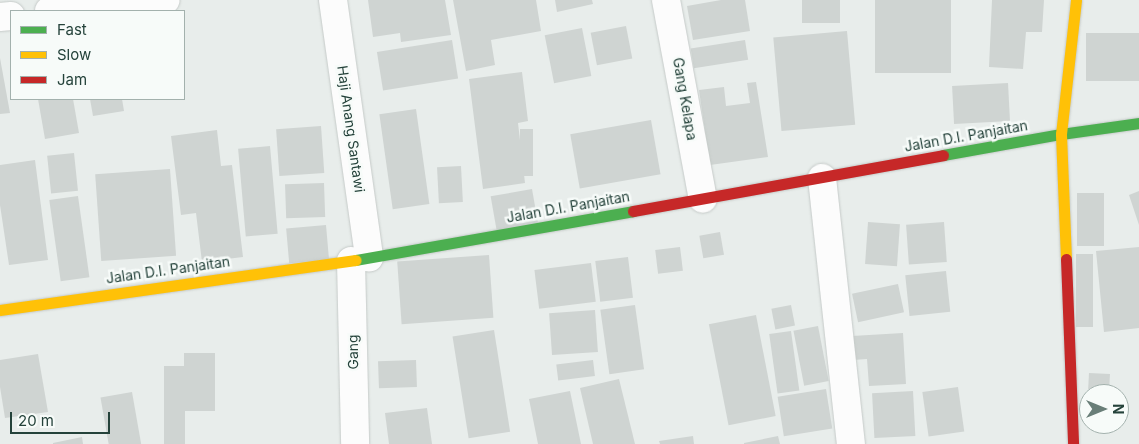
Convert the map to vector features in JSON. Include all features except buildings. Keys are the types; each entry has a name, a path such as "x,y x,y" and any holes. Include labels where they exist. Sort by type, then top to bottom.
{"street":[{"path":"60,10 165,0"},
{"name":"Haji Anang Santawi","path":"333,0 360,259"},
{"name":"Gang Kelapa","path":"666,0 703,199"},
{"path":"1073,444 1061,134 1076,0"},
{"name":"Jalan D.I. Panjaitan","path":"0,310 360,259 1061,134 1139,123"},
{"path":"822,178 850,444"},
{"name":"Gang","path":"355,444 360,259"}],"traffic: fast":[{"path":"943,155 1061,134 1139,123"},
{"path":"356,260 633,211"}],"traffic: slow":[{"path":"1066,259 1061,134 1076,0"},
{"path":"0,310 356,260"}],"traffic: jam":[{"path":"633,211 943,155"},
{"path":"1066,259 1073,444"}]}
